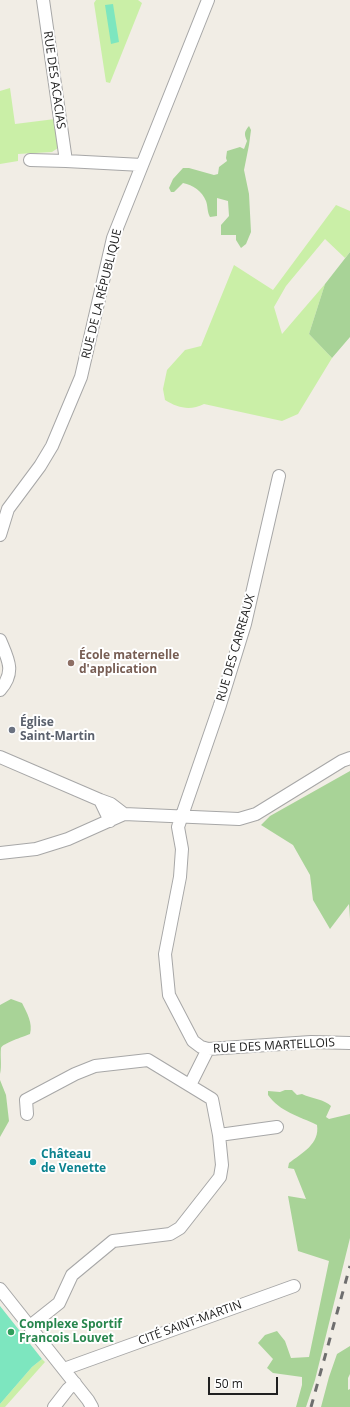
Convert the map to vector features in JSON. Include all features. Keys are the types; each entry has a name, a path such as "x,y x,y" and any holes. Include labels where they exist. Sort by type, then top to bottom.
{"street":[{"name":"RUE DES ACACIAS","path":"43,0 66,161"},
{"name":"RUE DE LA RÉPUBLIQUE","path":"0,535 4,507 40,466 52,446 82,377 113,238 208,0"},
{"path":"30,160 142,165"},
{"name":"RUE DES CARREAUX","path":"181,816 220,705 245,624 279,476"},
{"path":"0,640 10,668 5,685 0,690"},
{"path":"0,757 111,804 126,814"},
{"path":"0,853 36,849 68,839 126,814 239,819 256,814 342,761 350,758"},
{"path":"100,800 110,821"},
{"name":"RUE DES MARTELLOIS","path":"181,816 178,827 182,849 180,876 165,954 169,995 193,1041 208,1050 311,1042 350,1043"},
{"path":"190,1085 208,1050"},
{"path":"27,1114 26,1100 75,1074 95,1066 148,1060 212,1100 219,1135 222,1165 220,1177 180,1228 170,1234 113,1241 72,1275 59,1303 30,1326"},
{"path":"219,1135 277,1127"},
{"name":"CITÉ SAINT-MARTIN","path":"64,1369 294,1286"},
{"path":"0,1289 75,1383 92,1407"},
{"path":"54,1407 68,1389 75,1383"}],"green space":[{"path":"96,0 138,0 142,3 110,83 106,82 94,3"},
{"path":"113,4 119,42 111,44 105,5"},
{"path":"10,88 15,124 55,119 59,145 58,148 52,152 18,154 18,161 0,164 0,91"},
{"path":"249,126 251,130 244,170 249,194 251,232 246,244 241,248 236,240 236,235 221,235 221,225 229,216 228,201 217,198 217,216 210,217 206,201 197,189 183,183 174,192 171,192 169,188 173,179 183,168 189,168 214,175 218,174 219,167 227,161 227,151 240,147 244,149 247,141 245,133"},
{"path":"336,205 350,211 350,252 345,258 325,239 286,286 274,307 282,334 325,284 309,334 332,358 298,414 282,421 204,404 184,408 165,400 163,389 167,370 185,350 201,346 234,265 273,290"},
{"path":"350,252 350,337 332,358 309,334 325,284"},
{"path":"350,771 350,919 349,904 330,929 313,900 310,875 293,845 261,825 270,816"},
{"path":"11,999 22,1003 29,1018 31,1030 30,1034 9,1042 1,1048 0,1074 0,1005"},
{"path":"0,1080 6,1095 9,1121 0,1137"},
{"path":"292,1090 297,1095 302,1094 329,1104 331,1106 326,1117 329,1119 350,1114 350,1238 315,1380 306,1407 296,1407 302,1385 302,1377 273,1373 267,1368 273,1359 258,1343 265,1335 277,1331 285,1341 291,1358 309,1357 329,1261 298,1251 288,1196 306,1199 294,1169 288,1168 289,1163 313,1143 316,1138 317,1125 284,1110 268,1095 268,1091 280,1092"},
{"name":"Complexe Sportif Francois Louvet","path":"0,1306 42,1359 32,1367 0,1404"},
{"path":"350,1346 350,1374 348,1378 348,1390 350,1389 350,1407 321,1407 337,1354"},
{"path":"42,1359 45,1362 5,1407 0,1407 0,1404 32,1367"}],"railway":[{"path":"311,1407 350,1266"}],"place":[{"name":"École maternelle d'application","path":"71,663"},
{"name":"Église Saint-Martin","path":"12,730"},
{"name":"Château de Venette","path":"33,1162"},
{"name":"Complexe Sportif Francois Louvet","path":"11,1332"}]}
